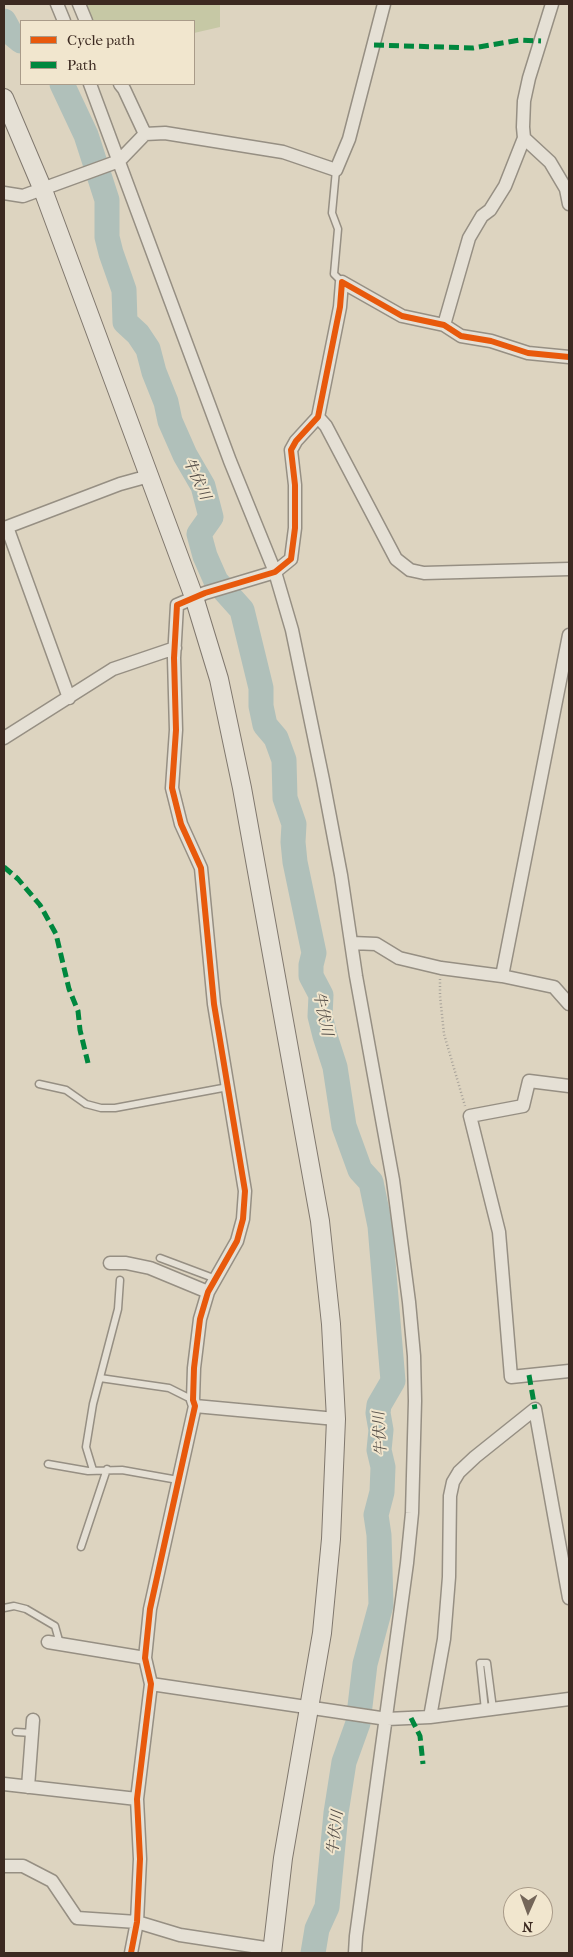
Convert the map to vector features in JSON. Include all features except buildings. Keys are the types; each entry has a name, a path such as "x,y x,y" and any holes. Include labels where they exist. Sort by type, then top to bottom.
{"street":[{"path":"57,4 64,20"},
{"path":"79,4 86,20"},
{"path":"4,193 23,196 119,161 145,134 165,133 283,152 336,170 349,139 384,4"},
{"path":"444,325 468,238 482,216 490,210 505,186 524,138 524,101 529,78 552,4"},
{"path":"90,85 230,461 269,573 292,630 323,780 352,943 356,976 392,1180 410,1302 414,1356 415,1411 412,1513 408,1563 384,1719 355,1953"},
{"path":"121,85 145,134"},
{"path":"4,98 48,188 149,476 200,595 242,788 320,1221 331,1324 336,1419 331,1539 315,1708 282,1858 272,1951 180,1935 137,1922 77,1918 52,1881 22,1866 4,1866"},
{"path":"524,138 550,162 566,189 569,204"},
{"path":"131,1953 137,1922 140,1860 137,1799 151,1684 145,1658 150,1609 194,1403 194,1368 200,1319 208,1292 237,1241 243,1219 245,1191 214,1004 201,868 181,824 172,788 176,730 174,658 176,605 200,595 269,573 291,559 295,528 295,485 292,450 296,441 318,417 340,307 342,282 402,316 444,325 461,336 491,341 528,353 569,357"},
{"path":"318,417 326,426 396,559 410,570 424,573 569,569"},
{"path":"69,698 7,527 120,484 149,476"},
{"path":"502,976 569,635"},
{"path":"4,738 113,669 175,648"},
{"path":"352,943 376,944 399,958 441,968 502,976 554,987 569,1004"},
{"path":"569,1086 529,1081 523,1106 470,1116 499,1232 511,1377 569,1371"},
{"path":"110,1263 150,1268 208,1292"},
{"path":"194,1403 336,1419"},
{"path":"430,1717 444,1639 449,1577 450,1496 453,1482 459,1472 475,1457 535,1409 569,1598"},
{"path":"54,1644 145,1658"},
{"path":"151,1684 384,1719 430,1717 569,1699"},
{"path":"28,1787 33,1720"},
{"path":"4,1784 137,1799"}],"lane":[{"path":"336,170 332,213 338,229 334,274 342,282"},
{"path":"39,1084 66,1090 86,1104 101,1108 115,1108 228,1087"},
{"path":"160,1258 216,1279"},
{"path":"92,1470 86,1447 93,1404 118,1309 120,1280"},
{"path":"100,1378 169,1388 194,1403"},
{"path":"48,1464 92,1470 122,1470 178,1480"},
{"path":"81,1547 107,1469"},
{"path":"4,1608 14,1606 26,1609 55,1626 54,1644"},
{"path":"480,1663 487,1663 489,1709 480,1663"},
{"path":"16,1732 32,1734"}],"path":[{"path":"441,968 440,996 444,1034 467,1113 470,1116"}],"green space":[{"path":"84,4 220,4 220,27 195,33 195,20 91,20"}],"waterway":[{"name":"牛伏川","path":"4,21 10,32 20,40"},
{"name":"牛伏川","path":"62,85 86,135 107,200 107,237 124,290 125,322 138,334 148,349 154,372 166,402 170,421 185,455 203,486 211,517 199,534 205,556 216,581 242,610 261,688 261,706 265,725 276,738 284,760 285,798 294,824 295,862 314,953 311,976 321,995 320,1016 335,1067 344,1126 360,1170 371,1182 380,1226 393,1381 379,1405 378,1413 381,1430 379,1450 383,1467 382,1492 376,1515 379,1535 381,1605 365,1664 358,1723 344,1762 336,1813 327,1907 317,1929 313,1953"}],"marked path":[{"path":"374,45 473,48 520,40 541,41"},
{"path":"4,867 18,879 40,905 56,934 69,989 78,1011 80,1030 88,1063"},
{"path":"529,1375 535,1409"},
{"path":"411,1718 420,1736 423,1764"}],"cycle path":[{"path":"131,1953 137,1922 140,1859 137,1799 151,1684 145,1658 150,1609 195,1406 193,1400 194,1368 200,1319 208,1292 237,1241 243,1219 245,1191 214,1004 201,868 181,824 172,788 176,730 174,658 177,605 205,593 275,572 291,559 295,528 295,485 291,450 296,441 318,417 340,307 342,282 402,316 444,325 461,336 491,341 528,353 569,357"}]}
